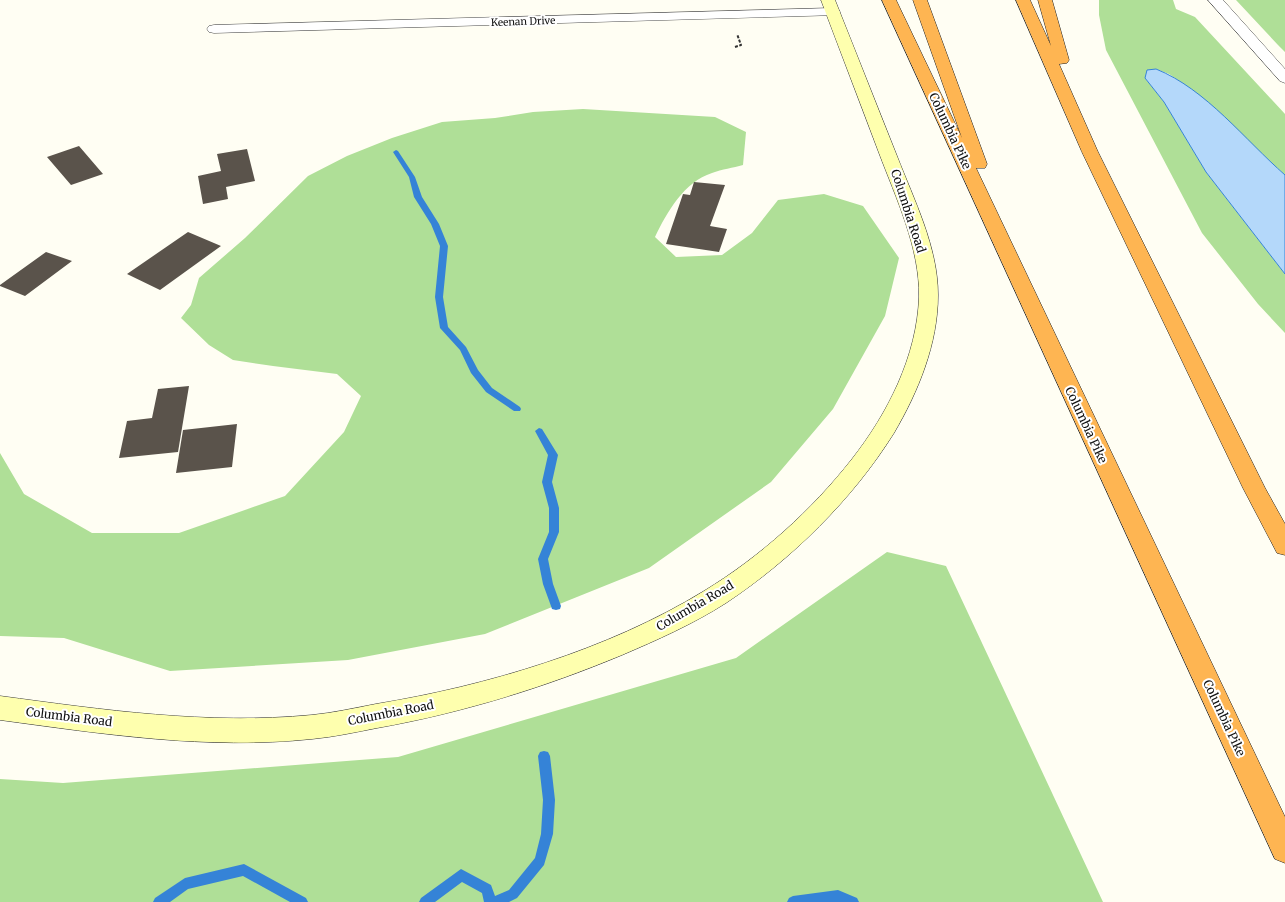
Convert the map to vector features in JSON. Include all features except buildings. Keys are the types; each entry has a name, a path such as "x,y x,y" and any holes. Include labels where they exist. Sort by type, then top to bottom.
{"highway":[{"name":"Columbia Pike","path":"889,0 1285,849"},
{"path":"920,0 933,33 1019,281"},
{"path":"1023,0 1090,152 1254,488 1285,546"},
{"path":"1044,0 1090,152"}],"street":[{"path":"1215,0 1285,78"},
{"name":"Keenan Drive","path":"214,29 830,6"},
{"name":"Columbia Road","path":"0,708 139,726 221,731 314,727 410,711 492,690 580,661 657,628 726,590 784,544 826,505 862,464 883,432 907,388 920,354 927,319 928,285 922,249 917,231 830,6"}],"path":[{"path":"735,47 741,45 737,34"}],"green space":[{"path":"1099,0 1173,0 1176,9 1195,17 1285,114 1285,175 1192,90 1169,74 1156,69 1145,78 1164,102 1206,172 1285,274 1285,333 1258,304 1202,233 1106,50 1099,15"},
{"path":"1236,0 1285,0 1285,52 1278,45"},
{"path":"583,109 715,117 746,132 743,165 720,170 702,177 693,183 678,199 665,218 655,237 676,257 722,255 752,233 778,200 824,194 863,206 899,258 885,316 833,409 771,482 649,568 485,634 348,660 170,671 64,638 0,636 0,453 24,494 92,533 179,533 285,496 344,432 361,396 337,374 233,360 209,345 181,318 191,305 199,278 245,238 308,176 347,156 392,138 442,122 495,118 533,112"},
{"path":"887,552 946,566 1103,902 0,902 0,779 63,783 398,757 736,658"}],"water":[{"path":"1156,69 1192,89 1208,102 1285,175 1285,274 1206,172 1164,102 1145,78 1147,70"}],"waterway":[{"path":"396,152 412,177 418,197 435,224 444,246 439,297 444,328 463,349 474,371 489,390 517,409"},
{"path":"539,431 553,455 547,482 554,508 554,532 543,559 548,584 556,606"},
{"path":"494,902 513,894 540,861 547,834 549,800 544,756"},
{"path":"159,902 185,884 244,870 302,902"},
{"path":"425,902 461,875 487,889 490,902"},
{"path":"793,902 838,896 853,902"}]}
